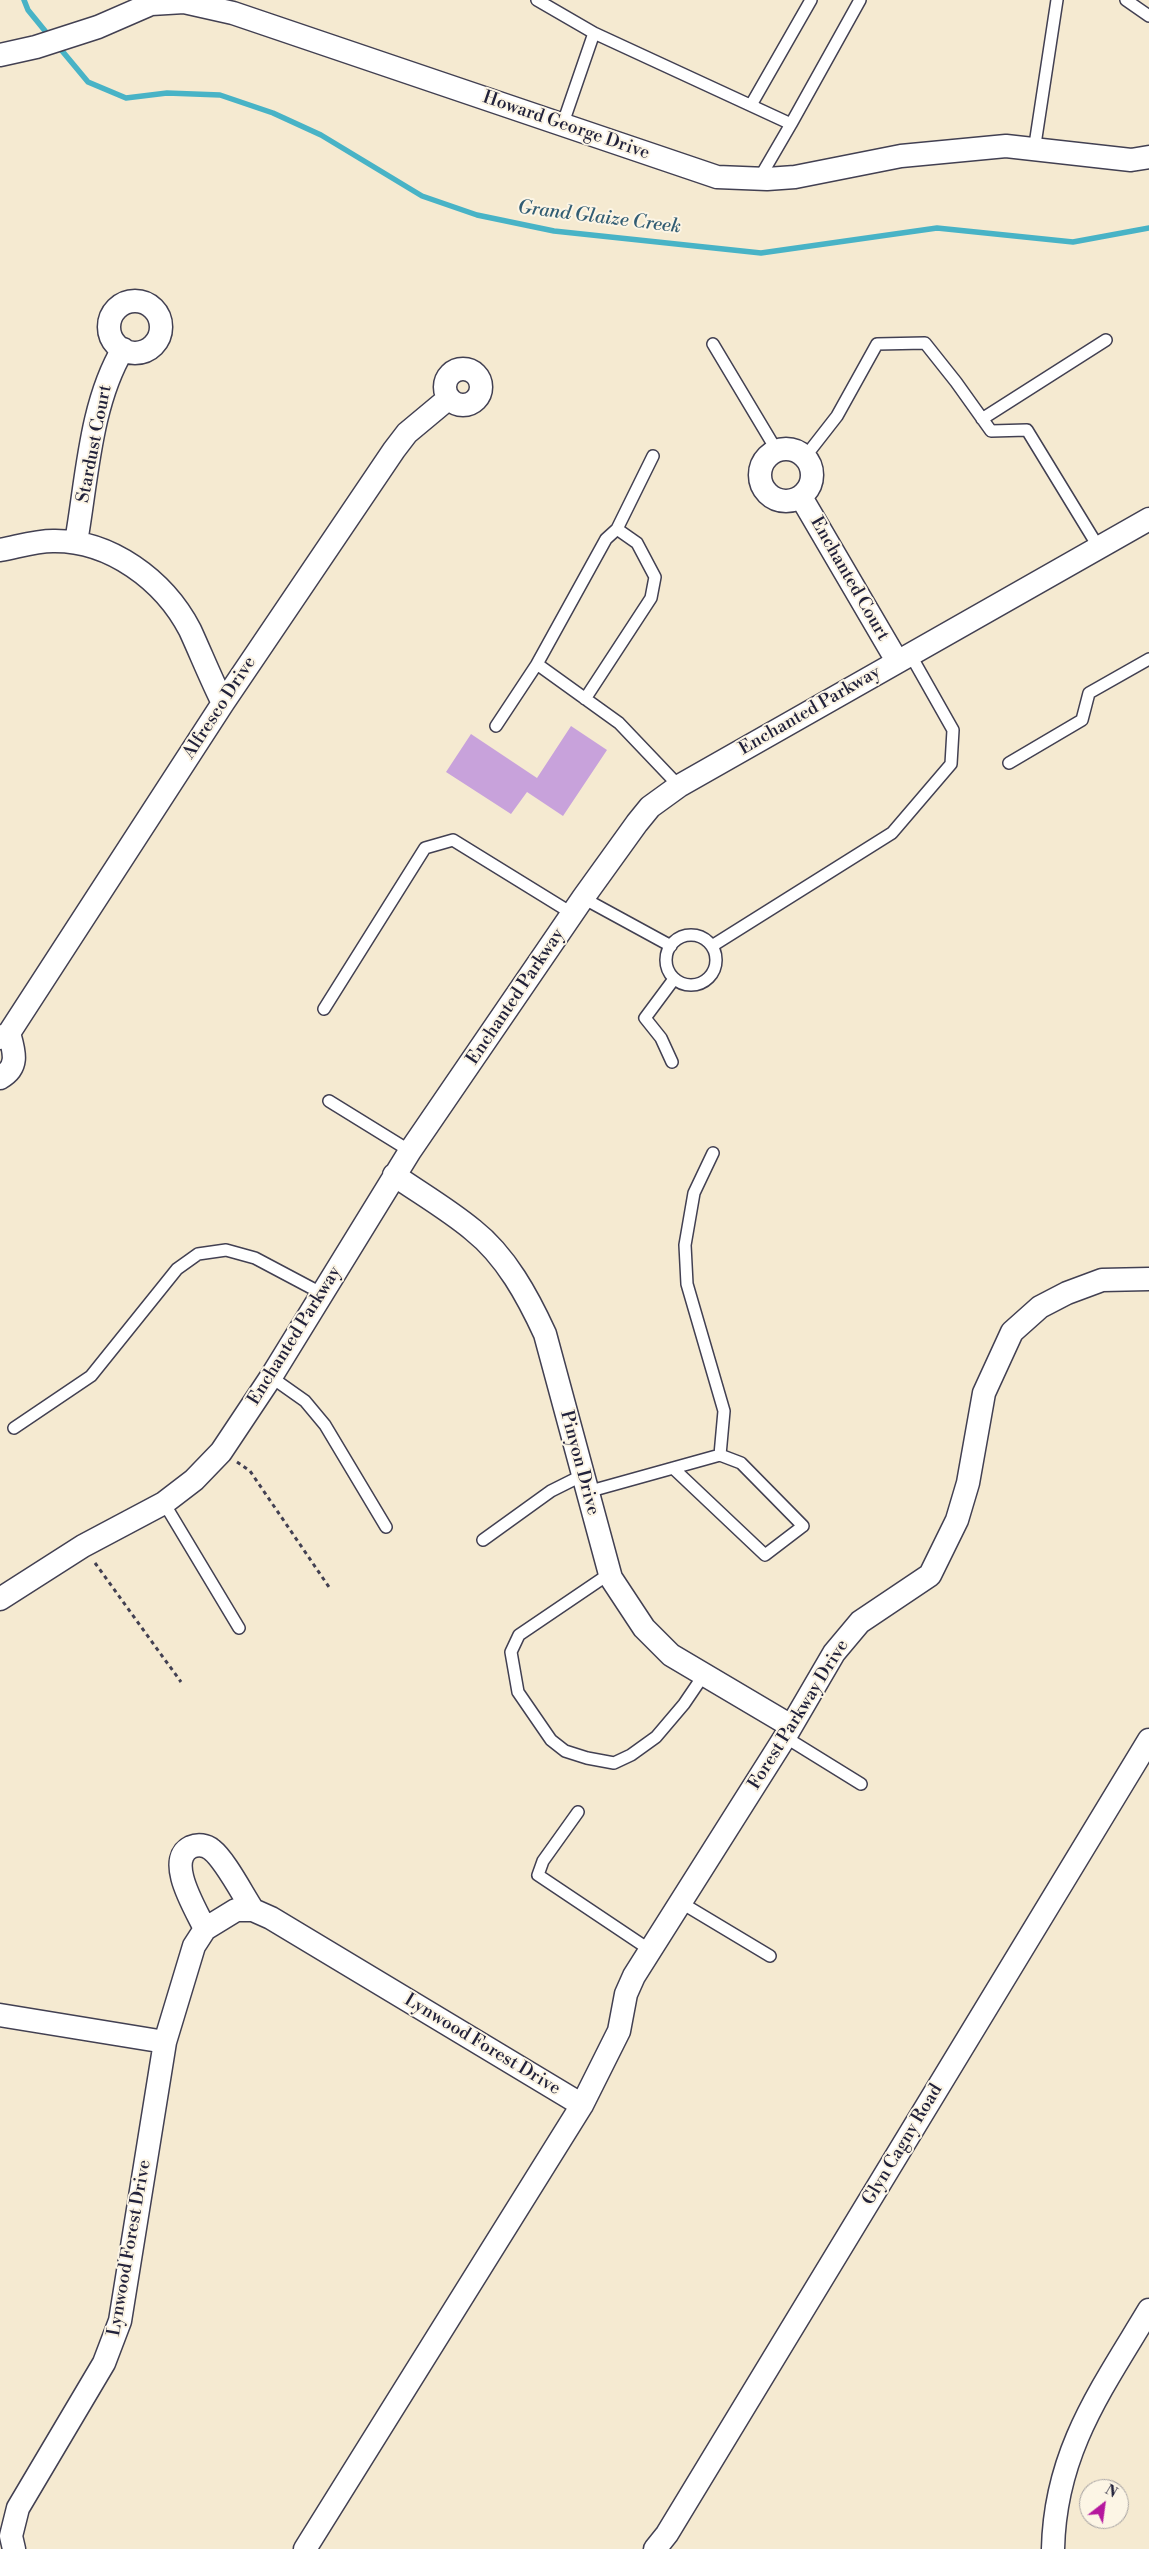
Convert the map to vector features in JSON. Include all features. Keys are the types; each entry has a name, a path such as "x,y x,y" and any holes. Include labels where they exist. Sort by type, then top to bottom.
{"street":[{"name":"Howard George Drive","path":"0,55 36,47 98,27 151,4 185,1 233,14 563,123 709,174 760,179 795,177 902,156 1006,146 1131,160 1149,157"},
{"name":"Stardust Court","path":"76,542 101,395 122,349"},
{"name":"Alfresco Drive","path":"0,1078 13,1067 15,1057 4,1035 223,703 394,450 407,433 449,398"},
{"path":"777,451 789,449 805,457"},
{"name":"Enchanted Court","path":"777,451 769,455 760,470 762,485 774,498 792,501 807,491 813,474 810,464 805,457"},
{"name":"Enchanted Court","path":"800,497 903,658"},
{"name":"Enchanted Parkway","path":"0,1599 83,1546 164,1503 194,1480 221,1452 271,1377 394,1175 578,906 637,823 650,808 679,786 1149,519"},
{"path":"0,550 52,541 76,542 112,553 139,570 174,605 189,630 223,703"},
{"name":"Pinyon Drive","path":"394,1175 474,1231 500,1258 532,1305 545,1334 609,1574 644,1628 671,1655 788,1731"},
{"name":"Forest Parkway Drive","path":"582,2105 619,2031 626,1994 650,1950 788,1731 834,1653 860,1622 930,1575 957,1520 968,1483 984,1393 1012,1332 1040,1307 1067,1293 1102,1280 1149,1279"},
{"name":"Glyn Cagny Road","path":"655,2549 667,2534 1149,1740"},
{"path":"205,1929 179,1867 183,1853 193,1846 200,1845 214,1850 253,1910"},
{"name":"Lynwood Forest Drive","path":"14,2549 12,2536 18,2508 104,2363 120,2321 165,2042 194,1946 205,1929 236,1910 253,1910 271,1918 582,2105"},
{"path":"0,2015 165,2042"},
{"path":"305,2549 582,2105"},
{"path":"1053,2549 1056,2505 1067,2462 1084,2419 1149,2310"}],"lane":[{"path":"537,0 594,33 791,124"},
{"path":"751,105 811,0"},
{"path":"760,179 860,0"},
{"path":"1034,150 1057,0"},
{"path":"1126,0 1149,16"},
{"path":"563,123 594,33"},
{"path":"982,419 1106,340"},
{"path":"805,457 837,416 877,344 925,343 991,431 1028,430 1099,548"},
{"path":"713,344 777,451"},
{"path":"496,726 537,664 606,539 617,529 653,456"},
{"path":"586,699 651,598 655,577 637,542 617,529"},
{"path":"712,946 892,833 951,764 953,730 903,658"},
{"path":"1009,763 1082,720 1089,693 1149,659"},
{"path":"537,664 620,723 679,786"},
{"path":"324,1009 424,848 453,840 578,906 671,946"},
{"path":"694,935 702,937 712,946 716,963 710,977 696,985 689,985 674,979 666,965 666,958 671,946 679,938 694,935"},
{"path":"672,1062 661,1038 645,1018 674,979"},
{"path":"329,1101 410,1151"},
{"path":"713,1154 694,1193 685,1245 687,1284 724,1410 720,1455"},
{"path":"14,1428 91,1376 177,1270 198,1254 226,1250 255,1258 321,1293"},
{"path":"271,1377 305,1401 325,1425 386,1527"},
{"path":"483,1540 551,1491 585,1483 673,1468 720,1455 741,1463 803,1526 765,1555 673,1468"},
{"path":"164,1503 239,1628"},
{"path":"609,1574 519,1635 511,1652 518,1692 551,1740 565,1751 587,1758 614,1763 631,1755 656,1737 684,1704 702,1676"},
{"path":"788,1731 861,1784"},
{"path":"578,1812 543,1861 538,1875 650,1950"},
{"path":"680,1902 770,1956"}],"path":[{"path":"221,1452 250,1471 331,1590"},
{"path":"83,1546 181,1682"}],"building":[{"path":"571,726 607,750 563,816 527,792 511,814 446,772 471,734 537,778"}],"waterway":[{"name":"Grand Glaize Creek","path":"24,0 28,10 50,37"},
{"name":"Grand Glaize Creek","path":"58,46 88,82 126,98 167,93 220,95 273,113 321,135 422,196 477,215 554,231 761,253 937,228 1073,242 1149,228"}]}
